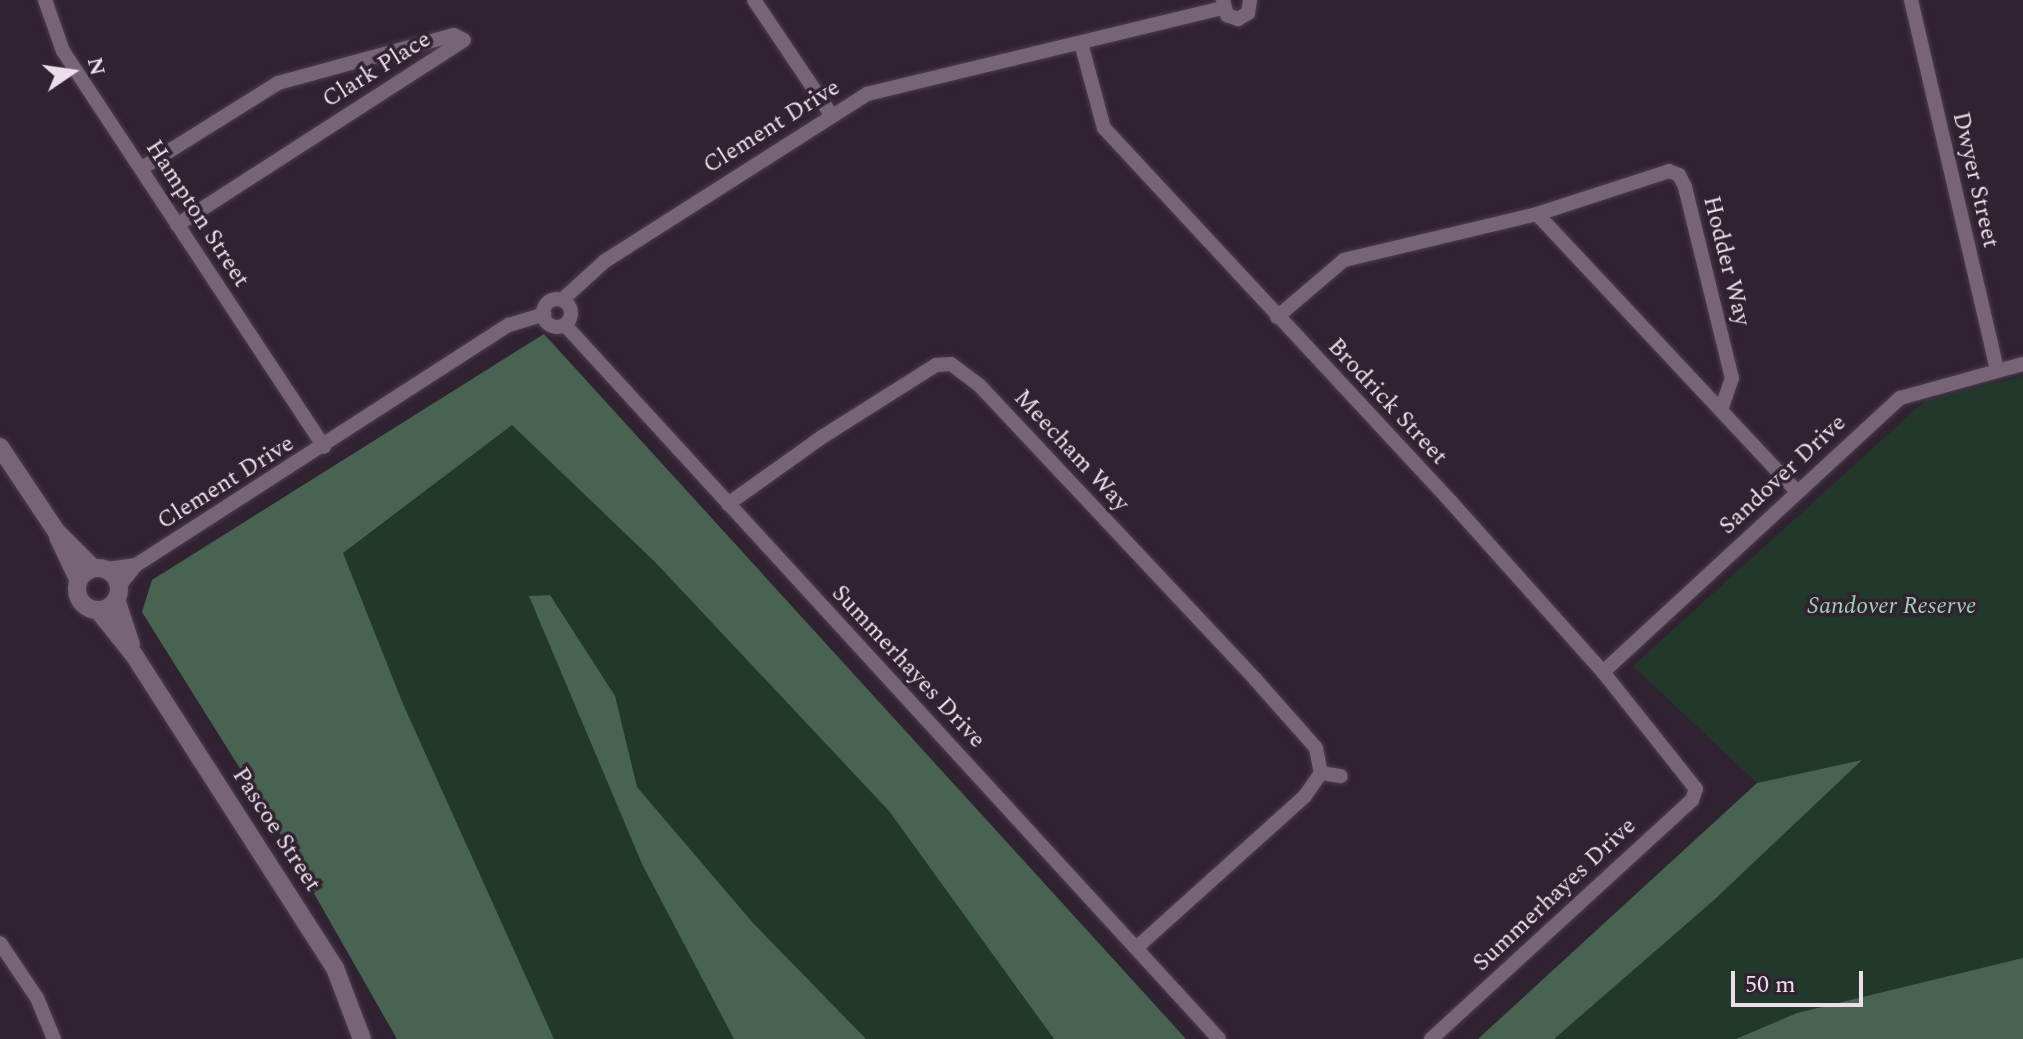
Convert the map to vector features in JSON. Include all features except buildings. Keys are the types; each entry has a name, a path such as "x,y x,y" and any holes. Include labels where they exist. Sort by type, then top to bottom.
{"street":[{"name":"Hampton Street","path":"45,0 63,51 324,447"},
{"path":"754,0 830,113"},
{"name":"Clement Drive","path":"562,300 605,261 830,113 908,81 1081,43 1223,4 1230,18 1242,18 1252,0"},
{"name":"Dwyer Street","path":"1911,0 1997,370"},
{"name":"Clark Place","path":"142,168 278,83 454,35 464,40 177,225"},
{"name":"Brodrick Street","path":"1081,43 1104,128 1603,672 1691,778"},
{"name":"Hodder Way","path":"1277,317 1344,260 1537,214 1669,171 1679,175 1732,378 1721,410"},
{"path":"1537,214 1797,492"},
{"path":"562,300 571,311 565,325 549,324 544,314 547,303 562,300"},
{"name":"Clement Drive","path":"93,572 136,565 324,447 509,325 544,314"},
{"name":"Summerhayes Drive","path":"565,325 1219,1039"},
{"name":"Meecham Way","path":"728,504 822,437 936,365 951,364 980,386 1255,679 1316,748 1321,773"},
{"name":"Sandover Drive","path":"1603,672 1900,398 2023,364"},
{"name":"Pascoe Street","path":"0,447 56,531 93,572 118,592 134,655"},
{"name":"Clement Drive","path":"118,592 136,565"},
{"name":"Pascoe Street","path":"93,572 80,600 98,610 134,655 335,968 362,1039"},
{"path":"98,610 118,592"},
{"path":"1136,948 1315,786 1321,773 1341,776"},
{"name":"Summerhayes Drive","path":"1431,1039 1692,800 1696,789 1691,778"},
{"path":"0,943 37,998 54,1039"}],"green space":[{"path":"544,334 1186,1039 397,1039 271,818 142,612 152,580"},
{"path":"544,334 1186,1039 1054,1039 889,811 655,562 512,425 343,553 403,704 554,1039 397,1039 271,818 142,612 152,580"},
{"name":"Sandover Reserve","path":"2023,376 2023,1039 1478,1039 1757,783 1633,666 1926,400"},
{"path":"550,595 615,696 637,787 753,923 866,1039 734,1039 642,864 529,596"},
{"path":"1862,760 1714,900 1554,1039 1478,1039 1757,783"},
{"path":"2023,958 2023,1039 1736,1039 1797,1013"}]}
